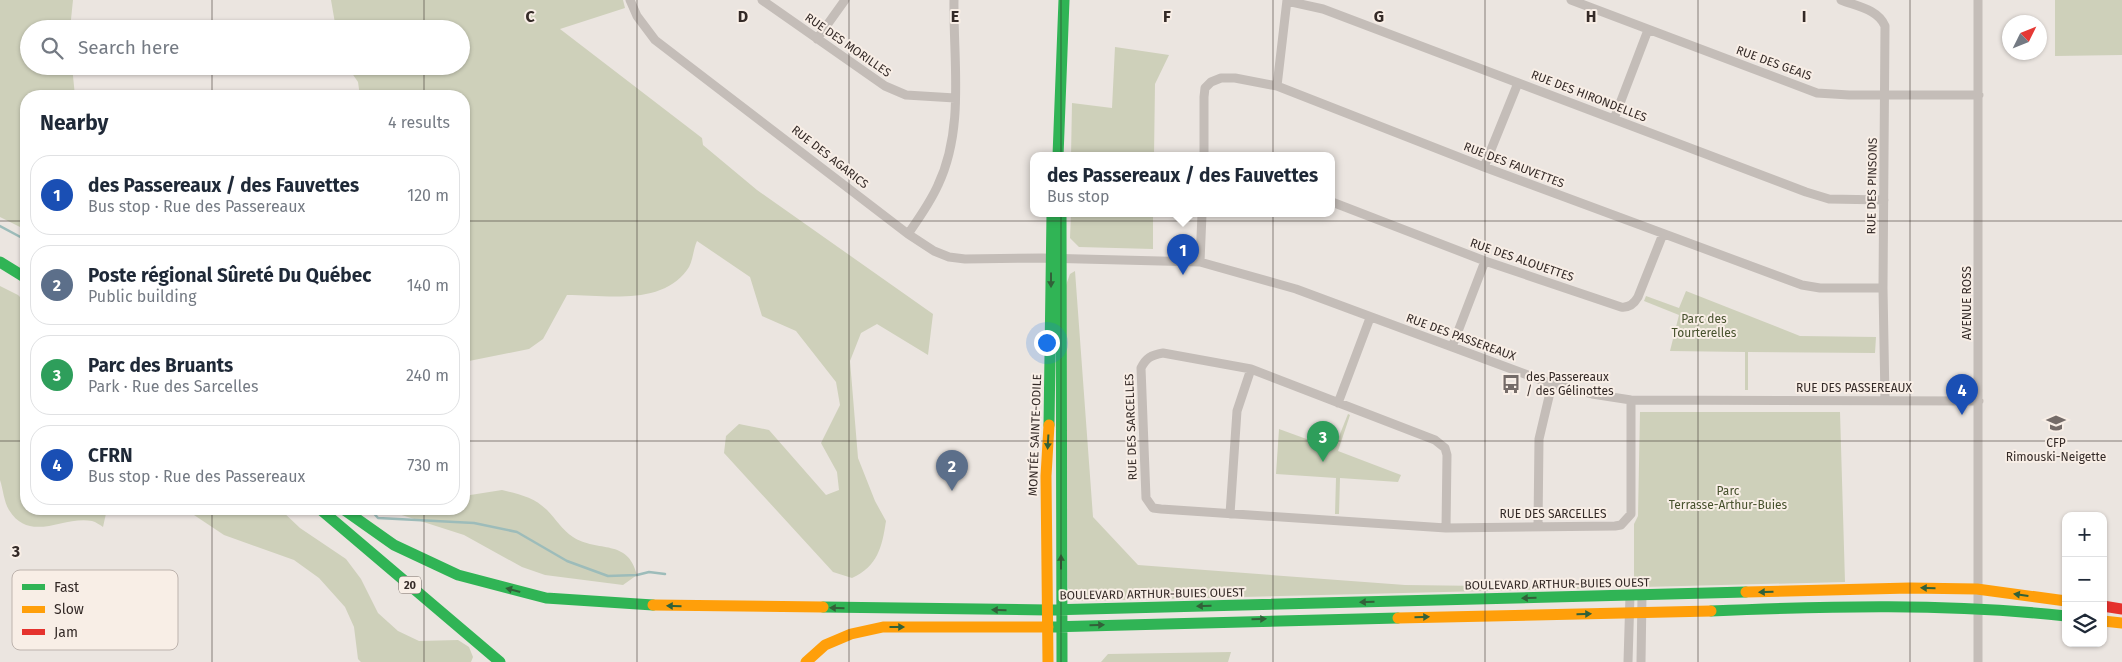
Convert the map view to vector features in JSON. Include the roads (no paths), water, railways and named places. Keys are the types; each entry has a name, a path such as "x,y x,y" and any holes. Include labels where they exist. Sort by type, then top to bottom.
{"main road":[{"path":"1058,152 1064,0"},
{"name":"MONTÉE SAINTE-ODILE","path":"1052,217 1056,258 1062,662"},
{"name":"MONTÉE SAINTE-ODILE","path":"1048,662 1046,476 1056,258 1061,217"},
{"path":"0,262 20,274"},
{"name":"20","path":"327,515 500,662"},
{"name":"BOULEVARD ARTHUR-BUIES OUEST","path":"352,515 394,545 458,575 546,598 628,605 1062,610 1910,588 1977,589 2062,600"},
{"path":"806,662 825,645 851,634 883,627 1048,627 1233,620 1912,606 1977,607 2062,616"},
{"path":"2107,607 2122,609"},
{"path":"2107,621 2122,623"}],"street":[{"name":"RUE DES AGARICS","path":"630,0 640,22 655,40 908,234 934,251 949,257 965,259 1056,258"},
{"name":"RUE DES MORILLES","path":"762,0 895,91 915,96 955,98"},
{"path":"817,38 845,0"},
{"path":"908,234 928,205 946,164 954,129 954,0"},
{"name":"RUE DES GEAIS","path":"1571,0 1817,92 1886,95 1979,95"},
{"name":"RUE DES PINSONS","path":"1841,0 1876,13 1882,18 1885,26 1886,95 1883,288 1885,400"},
{"name":"AVENUE ROSS","path":"1978,0 1978,662"},
{"path":"1278,86 1287,1"},
{"name":"RUE DES HIRONDELLES","path":"1287,1 1323,9 1806,192 1829,199 1884,200"},
{"path":"1614,119 1648,30"},
{"name":"RUE DES FAUVETTES","path":"1204,152 1204,97 1205,88 1211,82 1221,78 1235,78 1278,86 1484,167 1802,285 1820,288 1883,288"},
{"path":"1484,167 1518,83"},
{"name":"RUE DES ALOUETTES","path":"1335,203 1485,261 1627,308 1635,303 1638,297 1663,234"},
{"path":"1200,262 1202,217"},
{"name":"RUE DES PASSEREAUX","path":"1056,258 1200,262 1296,289 1552,384 1592,394 1631,400 1979,401"},
{"path":"1452,347 1485,261"},
{"path":"1338,402 1370,318"},
{"name":"RUE DES SARCELLES","path":"1446,528 1446,448 1436,440 1251,370 1163,353 1152,355 1145,360 1141,368 1146,498 1153,508 1446,528 1620,525 1631,514 1631,400"},
{"path":"1230,514 1237,410 1251,370"},
{"path":"1538,526 1540,439 1552,384"},
{"path":"1636,595 1641,662"},
{"path":"1628,662 1636,613"}],"waterway":[{"path":"0,226 20,237"},
{"path":"375,515 378,518 474,523 517,532 567,561 608,576 637,575 649,572 665,574"}],"place":[{"name":"des Passereaux / des Fauvettes","path":"1183,275"},
{"name":"des Passereaux / des Gélinottes","path":"1511,384"},
{"name":"CFRN","path":"1962,415"},
{"name":"CFP Rimouski-Neigette","path":"2056,423"},
{"name":"Parc des Bruants","path":"1323,462"},
{"name":"Poste régional Sûreté Du Québec","path":"952,491"}],"park label":[{"name":"Parc des Tourterelles","path":"1704,326"},
{"name":"Parc Terrasse-Arthur-Buies","path":"1728,498"}]}
